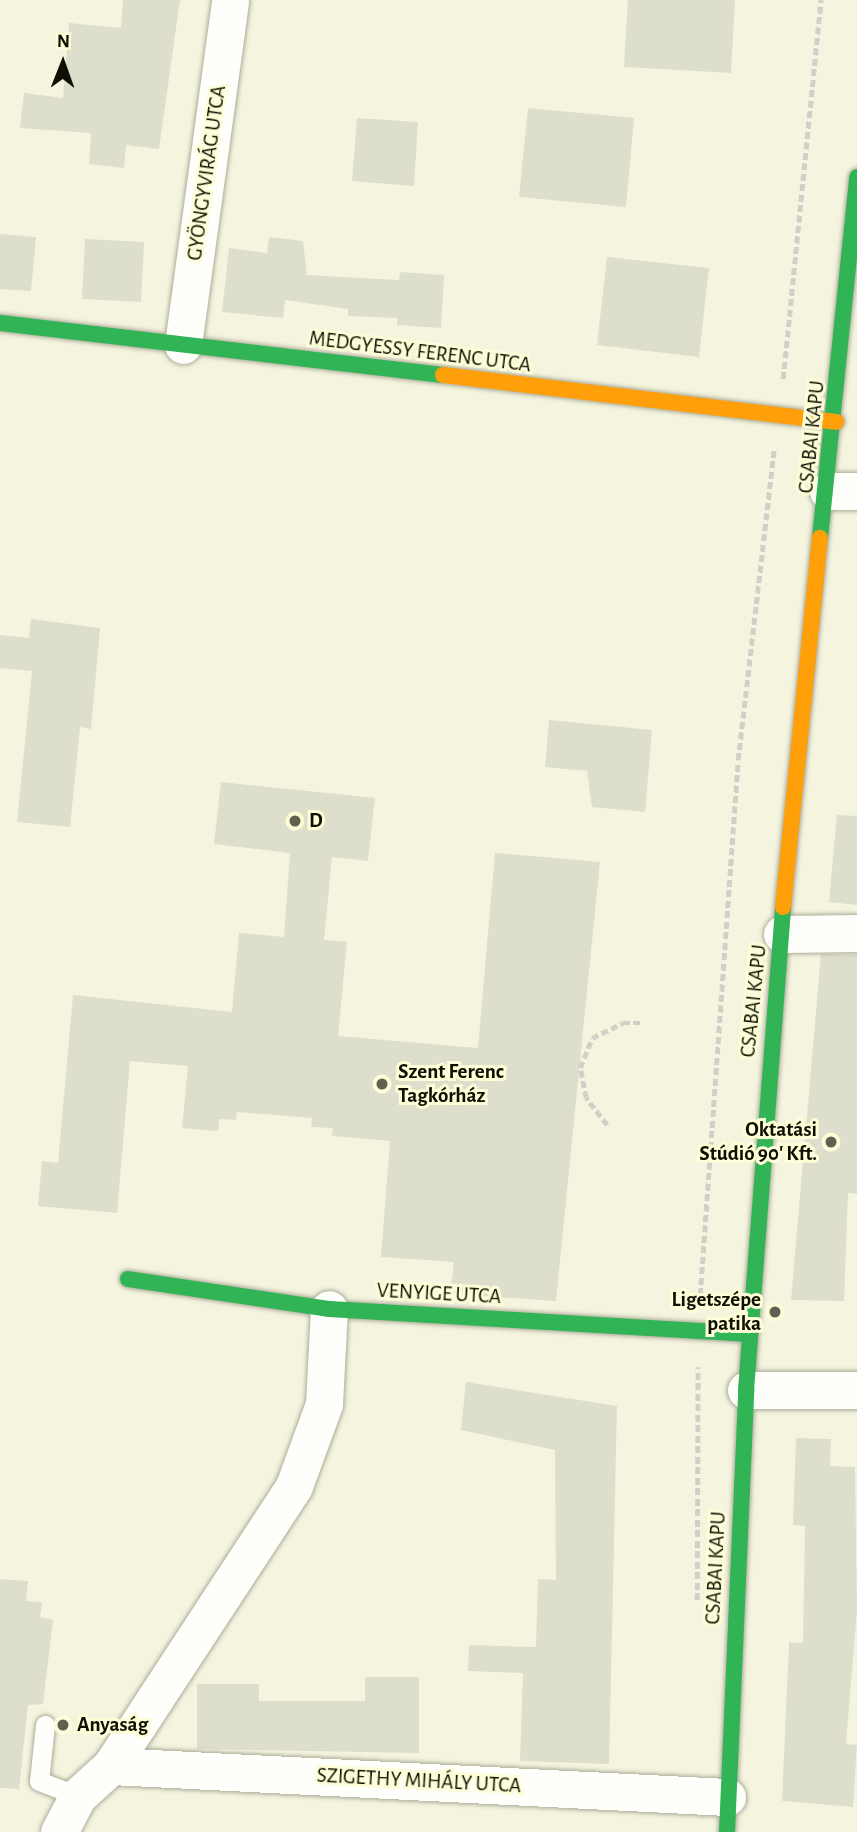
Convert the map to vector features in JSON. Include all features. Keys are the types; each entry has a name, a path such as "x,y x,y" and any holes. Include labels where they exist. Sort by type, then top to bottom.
{"street":[{"name":"GYÖNGYVIRÁG UTCA","path":"183,345 230,0"},
{"name":"CSABAI KAPU","path":"727,1815 750,1334 782,934 843,491 835,422 857,177"},
{"name":"MEDGYESSY FERENC UTCA","path":"0,323 835,422"},
{"path":"782,934 857,933"},
{"name":"VENYIGE UTCA","path":"128,1279 329,1309 750,1334"},
{"path":"59,1832 78,1796 111,1766 294,1486 324,1404 329,1309"},
{"path":"746,1390 857,1390"},
{"name":"SZIGETHY MIHÁLY UTCA","path":"111,1766 727,1815"}],"lane":[{"path":"45,1725 38,1781 78,1796"}],"path":[{"path":"697,1604 699,1329 738,760 778,416 821,0"},
{"path":"607,1125 586,1098 580,1068 592,1038 623,1023 642,1023"}],"building":[{"path":"123,0 180,0 159,149 126,145 124,168 89,164 91,133 20,128 24,93 63,98 69,23 121,28"},
{"path":"628,0 735,0 731,73 624,67"},
{"path":"528,108 634,118 626,207 519,197"},
{"path":"357,118 418,122 414,186 352,181"},
{"path":"0,234 36,237 31,291 0,289"},
{"path":"269,237 303,241 307,275 399,280 400,272 444,275 441,328 397,325 397,318 348,316 348,309 285,300 283,318 222,312 229,248 267,253"},
{"path":"85,239 144,242 141,302 82,299"},
{"path":"607,257 709,268 699,357 597,345"},
{"path":"31,619 100,628 91,729 80,727 70,827 17,822 32,671 0,668 0,635 29,638"},
{"path":"549,720 652,730 645,812 592,807 587,771 545,767"},
{"name":"Szent Ferenc Tagkórház","path":"221,782 375,798 368,861 332,857 324,940 347,942 338,1036 478,1048 495,853 600,862 556,1301 450,1294 454,1262 381,1257 390,1141 332,1136 333,1128 311,1127 312,1118 237,1112 236,1120 219,1119 218,1131 182,1128 188,1066 130,1061 117,1213 38,1206 42,1161 58,1163 73,995 232,1012 239,933 284,937 290,853 214,844"},
{"path":"837,815 857,816 857,905 829,902"},
{"path":"821,954 857,955 857,1194 848,1193 844,1301 791,1300"},
{"path":"466,1382 617,1406 609,1764 520,1761 523,1673 468,1671 469,1645 536,1647 538,1579 556,1580 555,1450 461,1430"},
{"path":"796,1438 831,1439 830,1466 855,1467 857,1610 846,1744 857,1745 853,1807 782,1801 789,1642 803,1643 805,1526 793,1525"},
{"path":"0,1579 28,1581 26,1601 42,1602 40,1617 53,1620 43,1704 28,1705 19,1789 0,1788"},
{"path":"365,1677 419,1677 419,1753 197,1749 197,1684 259,1684 259,1701 365,1701"}],"traffic: fast":[{"path":"820,538 857,177"},
{"path":"0,323 443,375"},
{"path":"727,1832 746,1390 783,907"},
{"path":"128,1279 329,1309 750,1334"}],"traffic: slow":[{"path":"443,375 836,422"},
{"path":"783,907 820,538"}],"place":[{"name":"D","path":"295,821"},
{"name":"Szent Ferenc Tagkórház","path":"382,1084"},
{"name":"Oktatási Stúdió 90' Kft.","path":"831,1142"},
{"name":"Ligetszépe patika","path":"775,1312"},
{"name":"Anyaság","path":"63,1725"}]}
